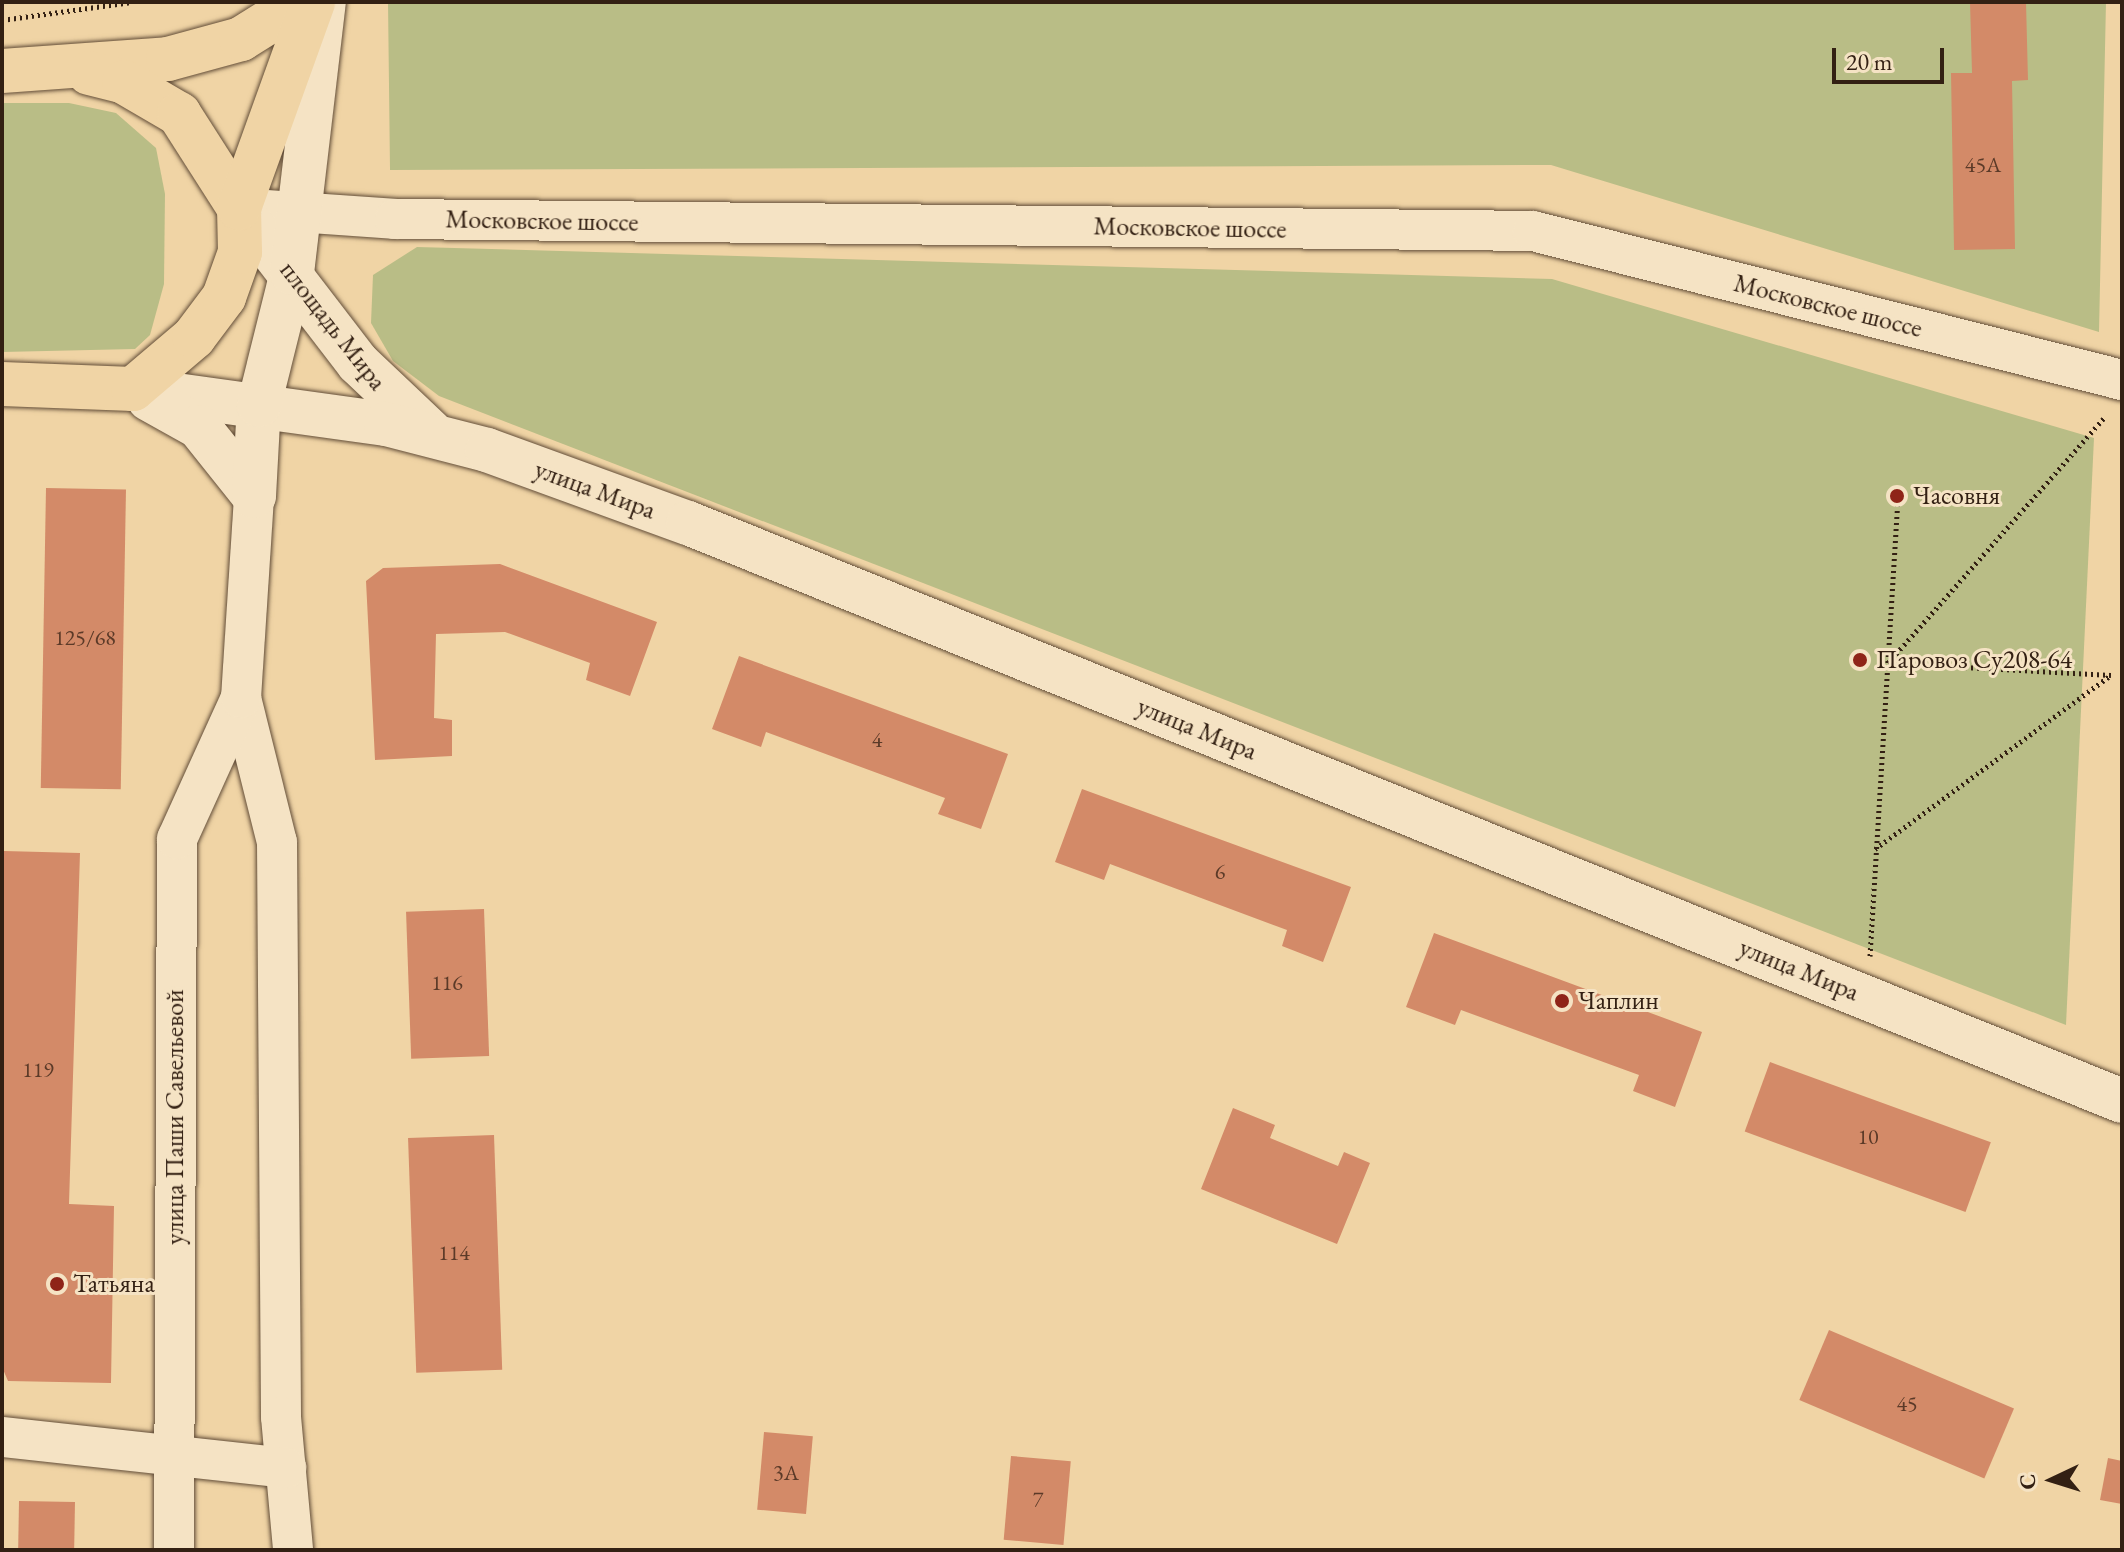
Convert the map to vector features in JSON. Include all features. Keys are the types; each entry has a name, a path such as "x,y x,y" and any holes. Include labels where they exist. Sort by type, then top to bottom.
{"main road":[{"name":"площадь Мира","path":"2,71 79,71 168,59 241,39 300,2"},
{"name":"площадь Мира","path":"133,389 163,370 224,297 240,252 239,208 313,2"},
{"name":"площадь Мира","path":"79,71 124,82 179,114 239,208"},
{"path":"2,384 133,389"}],"street":[{"name":"улица Паши Савельевой","path":"293,1550 286,1468 277,842 241,698 259,405 292,273 324,2"},
{"name":"Московское шоссе","path":"239,208 395,219 1533,231 2117,395"},
{"name":"площадь Мира","path":"239,208 395,405 436,436"},
{"path":"133,389 259,405"},
{"path":"133,389 199,427 254,496"},
{"name":"улица Мира","path":"259,405 436,436 688,523 2122,1101"},
{"name":"улица Паши Савельевой","path":"174,1550 177,839 241,698"},
{"path":"2,1437 286,1468"}],"path":[{"path":"2,20 132,2"},
{"path":"1888,663 2117,395"},
{"path":"1868,997 1898,502"},
{"path":"1875,849 2111,675 1888,663"}],"green space":[{"path":"388,2 2106,2 2099,332 1551,165 390,170"},
{"path":"2,103 69,103 116,113 156,148 165,194 164,284 150,335 135,349 2,352"},
{"path":"417,247 1552,279 2094,438 2066,1025 439,396 393,361 371,323 373,275"}],"building":[{"path":"1970,2 2026,2 2028,80 2012,81 2015,249 1954,250 1951,73 1972,73"},
{"path":"46,488 126,489 121,789 41,788"},
{"path":"500,564 657,622 630,696 586,680 590,663 505,632 436,634 434,718 452,720 452,756 375,760 366,581 383,568"},
{"path":"739,656 1008,754 981,829 938,814 945,798 766,732 761,747 712,729"},
{"path":"1082,789 1351,887 1323,962 1282,946 1287,930 1110,864 1104,880 1055,862"},
{"path":"4,851 80,853 69,1204 114,1206 111,1383 8,1381 2,1367"},
{"path":"484,909 489,1056 411,1059 406,912"},
{"path":"1434,933 1702,1032 1675,1107 1633,1091 1639,1075 1461,1010 1455,1025 1406,1007"},
{"path":"1770,1062 1991,1142 1966,1212 1745,1132"},
{"path":"1233,1108 1275,1125 1270,1138 1338,1166 1344,1152 1370,1163 1337,1244 1201,1189"},
{"path":"494,1135 502,1370 416,1373 408,1138"},
{"path":"1829,1330 2014,1409 1984,1478 1799,1400"},
{"path":"764,1432 813,1436 806,1514 757,1510"},
{"path":"1011,1456 1071,1461 1063,1545 1004,1540"},
{"path":"2108,1458 2122,1461 2122,1504 2100,1500"},
{"path":"19,1501 75,1502 74,1550 18,1550"}],"place":[{"name":"Часовня","path":"1897,496"},
{"name":"Паровоз Су208-64","path":"1860,660"},
{"name":"Чаплин","path":"1562,1001"},
{"name":"Татьяна","path":"57,1284"}]}
